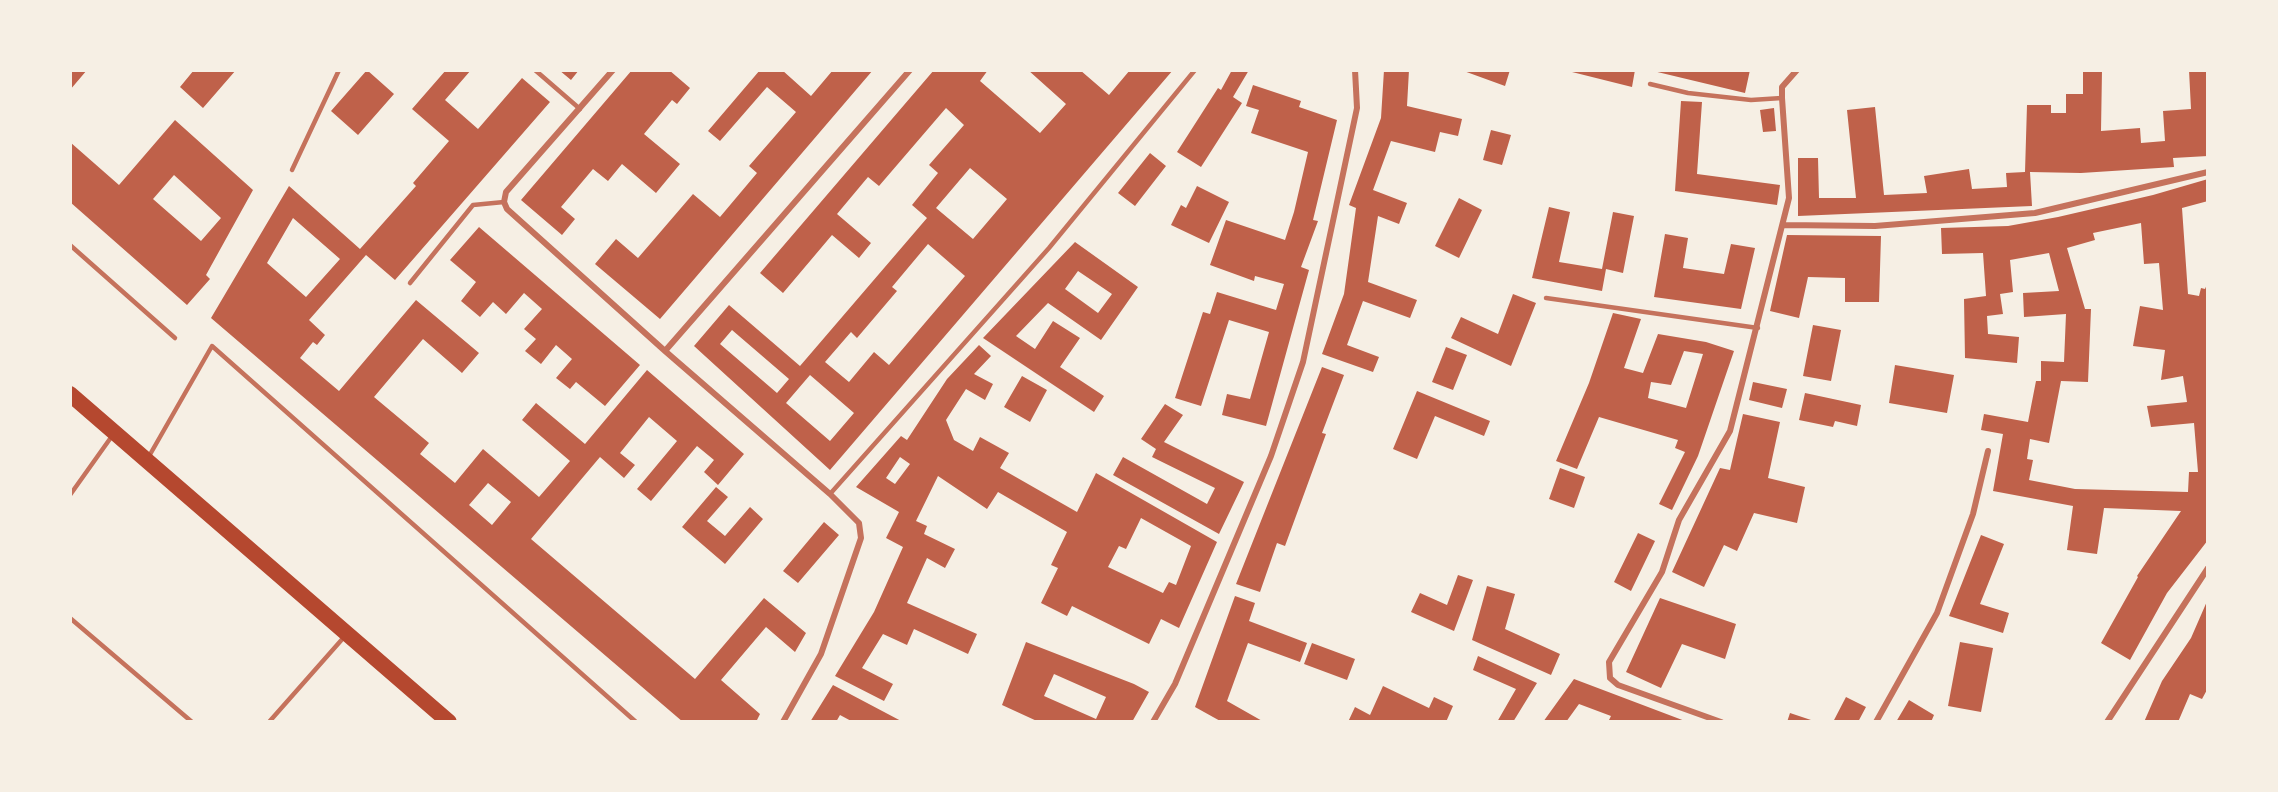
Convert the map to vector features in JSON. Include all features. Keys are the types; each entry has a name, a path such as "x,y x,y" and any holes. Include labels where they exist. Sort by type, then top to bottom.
{"highway":[{"path":"70,394 448,722"}],"street":[{"path":"613,70 506,192 504,202 507,209 665,351 830,494 859,524 861,538 821,654 783,722"},
{"path":"665,351 910,70"},
{"path":"1153,722 1175,684 1271,456 1303,362 1357,108 1355,70"},
{"path":"1721,722 1618,685 1610,678 1609,662 1662,572 1679,520 1730,431 1784,225 1789,198 1782,87 1797,70"},
{"path":"1784,225 1875,226 2035,213 2208,172"},
{"path":"1876,722 1937,613 1973,514 1988,451"},
{"path":"2107,722 2208,567"}],"lane":[{"path":"292,170 339,70"},
{"path":"535,70 580,109"},
{"path":"830,494 1049,248 1196,70"},
{"path":"1650,84 1688,93 1751,100 1782,98"},
{"path":"410,283 473,205 504,202"},
{"path":"71,247 175,338"},
{"path":"1546,298 1758,327"},
{"path":"147,460 212,346 636,722"},
{"path":"70,495 115,432"},
{"path":"70,618 192,722"},
{"path":"269,722 347,634"}],"building":[{"path":"70,70 87,70 70,90"},
{"path":"194,70 236,70 203,108 180,87"},
{"path":"367,70 394,94 358,135 331,111"},
{"path":"446,70 471,70 445,100 478,129 522,78 550,102 395,280 366,255 309,320 325,335 317,345 313,342 300,358 339,391 416,300 479,353 462,373 423,339 374,397 429,443 420,454 455,483 483,449 539,497 570,461 522,420 536,403 585,444 647,370 744,454 718,485 704,472 714,460 697,446 651,501 637,489 677,441 649,417 620,453 635,465 624,478 600,457 531,539 695,679 764,598 806,633 795,652 766,627 721,680 760,714 756,722 683,722 211,318 289,186 360,249 416,186 413,183 449,141 412,109","holes":["293,218 340,259 306,297 267,263","488,483 511,502 492,525 469,505"]},
{"path":"559,70 579,70 571,80"},
{"path":"632,70 669,70 690,88 677,104 672,100 644,134 680,164 656,193 622,164 608,181 593,169 561,207 575,219 562,235 521,200"},
{"path":"760,70 782,70 811,96 833,70 873,70 660,319 595,264 616,239 638,258 693,194 720,217 757,173 749,166 796,112 767,87 720,141 708,131"},
{"path":"934,70 988,70 980,81 1040,133 1066,104 1028,70 1080,70 1109,95 1130,70 1173,70 830,470 694,346 729,305 800,366 927,218 912,205 938,173 929,165 964,125 946,108 879,186 868,177 837,214 871,243 859,258 832,235 783,293 760,273","holes":["970,168 1007,199 973,239 936,208","928,244 965,276 889,365 874,352 849,382 825,362 851,332 857,338 897,291 892,287","732,330 789,379 777,393 720,344","810,375 854,413 830,441 786,403"]},
{"path":"1232,70 1249,70 1233,97 1242,103 1201,167 1177,152 1218,88 1221,90"},
{"path":"1384,70 1409,70 1407,106 1462,119 1458,136 1440,132 1435,152 1391,141 1373,190 1407,203 1399,224 1378,216 1368,282 1417,300 1410,318 1363,301 1347,345 1379,357 1373,372 1322,354 1344,294 1356,208 1349,205 1381,118"},
{"path":"1461,70 1510,70 1505,86"},
{"path":"1564,70 1635,70 1632,87"},
{"path":"1649,70 1750,70 1745,93"},
{"path":"2083,70 2102,70 2101,131 2140,128 2141,143 2165,141 2163,111 2191,109 2189,70 2208,70 2208,156 2173,158 2174,167 2081,173 2030,172 2032,206 1798,216 1798,158 1818,158 1819,198 1856,198 1847,110 1875,107 1884,195 1927,193 1924,176 1969,169 1972,189 2007,187 2006,173 2025,172 2027,105 2051,105 2051,113 2066,113 2066,94 2083,94"},
{"path":"1253,85 1301,101 1299,107 1337,120 1313,220 1318,221 1301,267 1309,270 1266,426 1222,415 1227,394 1250,399 1269,332 1229,320 1201,406 1175,398 1203,312 1210,314 1217,292 1276,310 1284,284 1255,276 1254,281 1210,265 1226,220 1285,240 1294,212 1308,152 1251,133 1259,110 1246,106"},
{"path":"1681,101 1702,102 1697,174 1780,185 1777,205 1675,191"},
{"path":"1774,108 1776,131 1763,132 1760,110"},
{"path":"175,120 253,190 206,275 210,279 187,305 70,202 70,142 119,185","holes":["174,175 221,218 201,241 153,199"]},
{"path":"1491,130 1511,135 1502,165 1483,160"},
{"path":"1150,153 1166,166 1135,206 1118,193"},
{"path":"2208,179 2208,201 2182,208 2188,294 2199,296 2201,288 2205,289 2208,282 2208,540 2167,593 2130,660 2101,643 2137,576 2181,511 2104,508 2097,554 2067,550 2073,506 1993,491 2003,434 1981,430 1984,414 2028,422 2036,381 2041,381 2041,361 2064,362 2066,314 2024,317 2023,293 2059,291 2049,253 2010,260 2013,292 2000,294 2003,314 1987,316 1988,334 2019,337 2017,363 1965,358 1964,299 1986,296 1983,253 1942,254 1941,228 2008,226 2153,195","holes":["2141,223 2144,264 2159,263 2163,310 2140,306 2133,346 2165,350 2161,380 2183,376 2187,402 2147,406 2151,427 2194,423 2198,472 2189,472 2188,492 2075,489 2029,480 2033,460 2027,459 2030,439 2049,443 2061,381 2088,382 2091,309 2085,309 2067,248 2095,240 2093,233"]},
{"path":"1197,186 1229,202 1209,243 1171,225 1181,205 1186,208"},
{"path":"1459,198 1482,210 1459,258 1435,246"},
{"path":"1549,207 1570,212 1559,262 1602,269 1613,212 1634,216 1623,273 1606,269 1602,291 1532,278"},
{"path":"479,227 640,365 605,406 576,382 570,389 556,378 572,359 556,345 541,364 525,351 536,339 524,329 542,309 524,293 506,314 493,302 480,317 461,301 476,282 450,260"},
{"path":"1665,234 1688,238 1683,268 1724,274 1731,244 1755,248 1741,309 1654,297"},
{"path":"1787,235 1881,236 1879,302 1845,302 1845,278 1808,277 1799,318 1770,311"},
{"path":"1075,242 1138,287 1101,340 1048,303 1016,336 1035,349 1053,321 1080,338 1060,367 1104,396 1094,412 983,338","holes":["1078,271 1112,294 1098,313 1065,289"]},
{"path":"1513,294 1536,303 1511,366 1451,338 1461,317 1498,334"},
{"path":"1613,313 1641,319 1624,368 1643,373 1658,334 1706,342 1734,351 1698,456 1672,510 1659,504 1685,452 1675,448 1678,440 1599,417 1577,469 1556,461 1589,383","holes":["1684,351 1703,354 1686,408 1648,398 1651,382 1671,385"]},
{"path":"1813,325 1841,330 1831,381 1803,376"},
{"path":"979,345 991,356 974,374 993,384 985,400 966,389 946,420 954,440 973,451 980,437 1009,453 1000,468 1077,512 1096,473 1217,542 1179,628 1161,619 1149,644 1072,606 1067,616 1041,603 1058,568 1051,565 1067,532 998,492 987,509 938,476 916,521 927,526 924,534 955,549 945,568 927,558 907,603 977,634 968,654 914,629 907,645 883,634 862,668 893,684 884,701 835,676 874,612 903,547 886,538 899,512 856,487 901,436 907,440 947,379","holes":["900,457 910,464 895,484 886,478","1141,518 1191,546 1176,585 1169,582 1163,593 1108,567 1119,546 1126,549"]},
{"path":"1446,347 1467,355 1453,390 1432,382"},
{"path":"1895,365 1954,375 1947,413 1889,403"},
{"path":"1322,367 1344,375 1322,433 1326,434 1285,546 1277,543 1260,592 1236,584"},
{"path":"1022,376 1047,390 1030,422 1004,407"},
{"path":"1753,382 1787,389 1782,408 1749,400"},
{"path":"1417,391 1490,421 1484,436 1435,416 1417,459 1393,449"},
{"path":"1805,393 1861,405 1857,426 1835,421 1833,427 1799,420"},
{"path":"1165,404 1183,415 1164,442 1244,482 1219,534 1113,475 1123,457 1207,504 1215,488 1152,457 1156,449 1141,439"},
{"path":"1743,414 1780,422 1768,478 1805,487 1797,523 1754,513 1737,551 1724,545 1704,587 1672,572 1720,468 1730,470"},
{"path":"1560,468 1585,477 1574,508 1549,499"},
{"path":"716,487 728,497 707,521 725,536 750,507 763,519 725,564 682,527"},
{"path":"824,522 839,535 798,583 783,571"},
{"path":"1638,533 1655,541 1631,591 1614,582"},
{"path":"1981,535 2004,544 1980,604 2009,613 2003,633 1949,616"},
{"path":"1458,575 1473,580 1454,631 1411,612 1420,593 1447,605"},
{"path":"1487,586 1515,594 1505,629 1560,654 1551,675 1472,640"},
{"path":"1235,596 1255,603 1249,621 1307,643 1300,662 1248,643 1227,701 1264,722 1222,722 1195,707"},
{"path":"1660,598 1736,624 1725,659 1682,644 1661,688 1626,672"},
{"path":"2208,599 2208,688 2202,699 2190,694 2178,722 2144,722 2162,681 2191,638"},
{"path":"1026,642 1149,692 1132,722 1039,722 1002,705","holes":["1054,674 1106,697 1096,719 1044,696"]},
{"path":"1960,642 1993,648 1981,712 1948,706"},
{"path":"1312,643 1355,659 1347,680 1304,664"},
{"path":"1478,656 1537,683 1513,722 1497,722 1516,689 1473,670"},
{"path":"1574,679 1685,722 1608,722 1611,716 1579,704 1566,722 1543,722"},
{"path":"833,685 903,722 853,722 840,715 836,722 810,722"},
{"path":"1383,686 1429,708 1434,697 1453,706 1446,722 1348,722 1355,707 1370,715"},
{"path":"1846,697 1866,707 1858,722 1833,722"},
{"path":"1909,700 1934,715 1931,722 1896,722"},
{"path":"1790,713 1814,721 1814,722 1787,722"}]}
